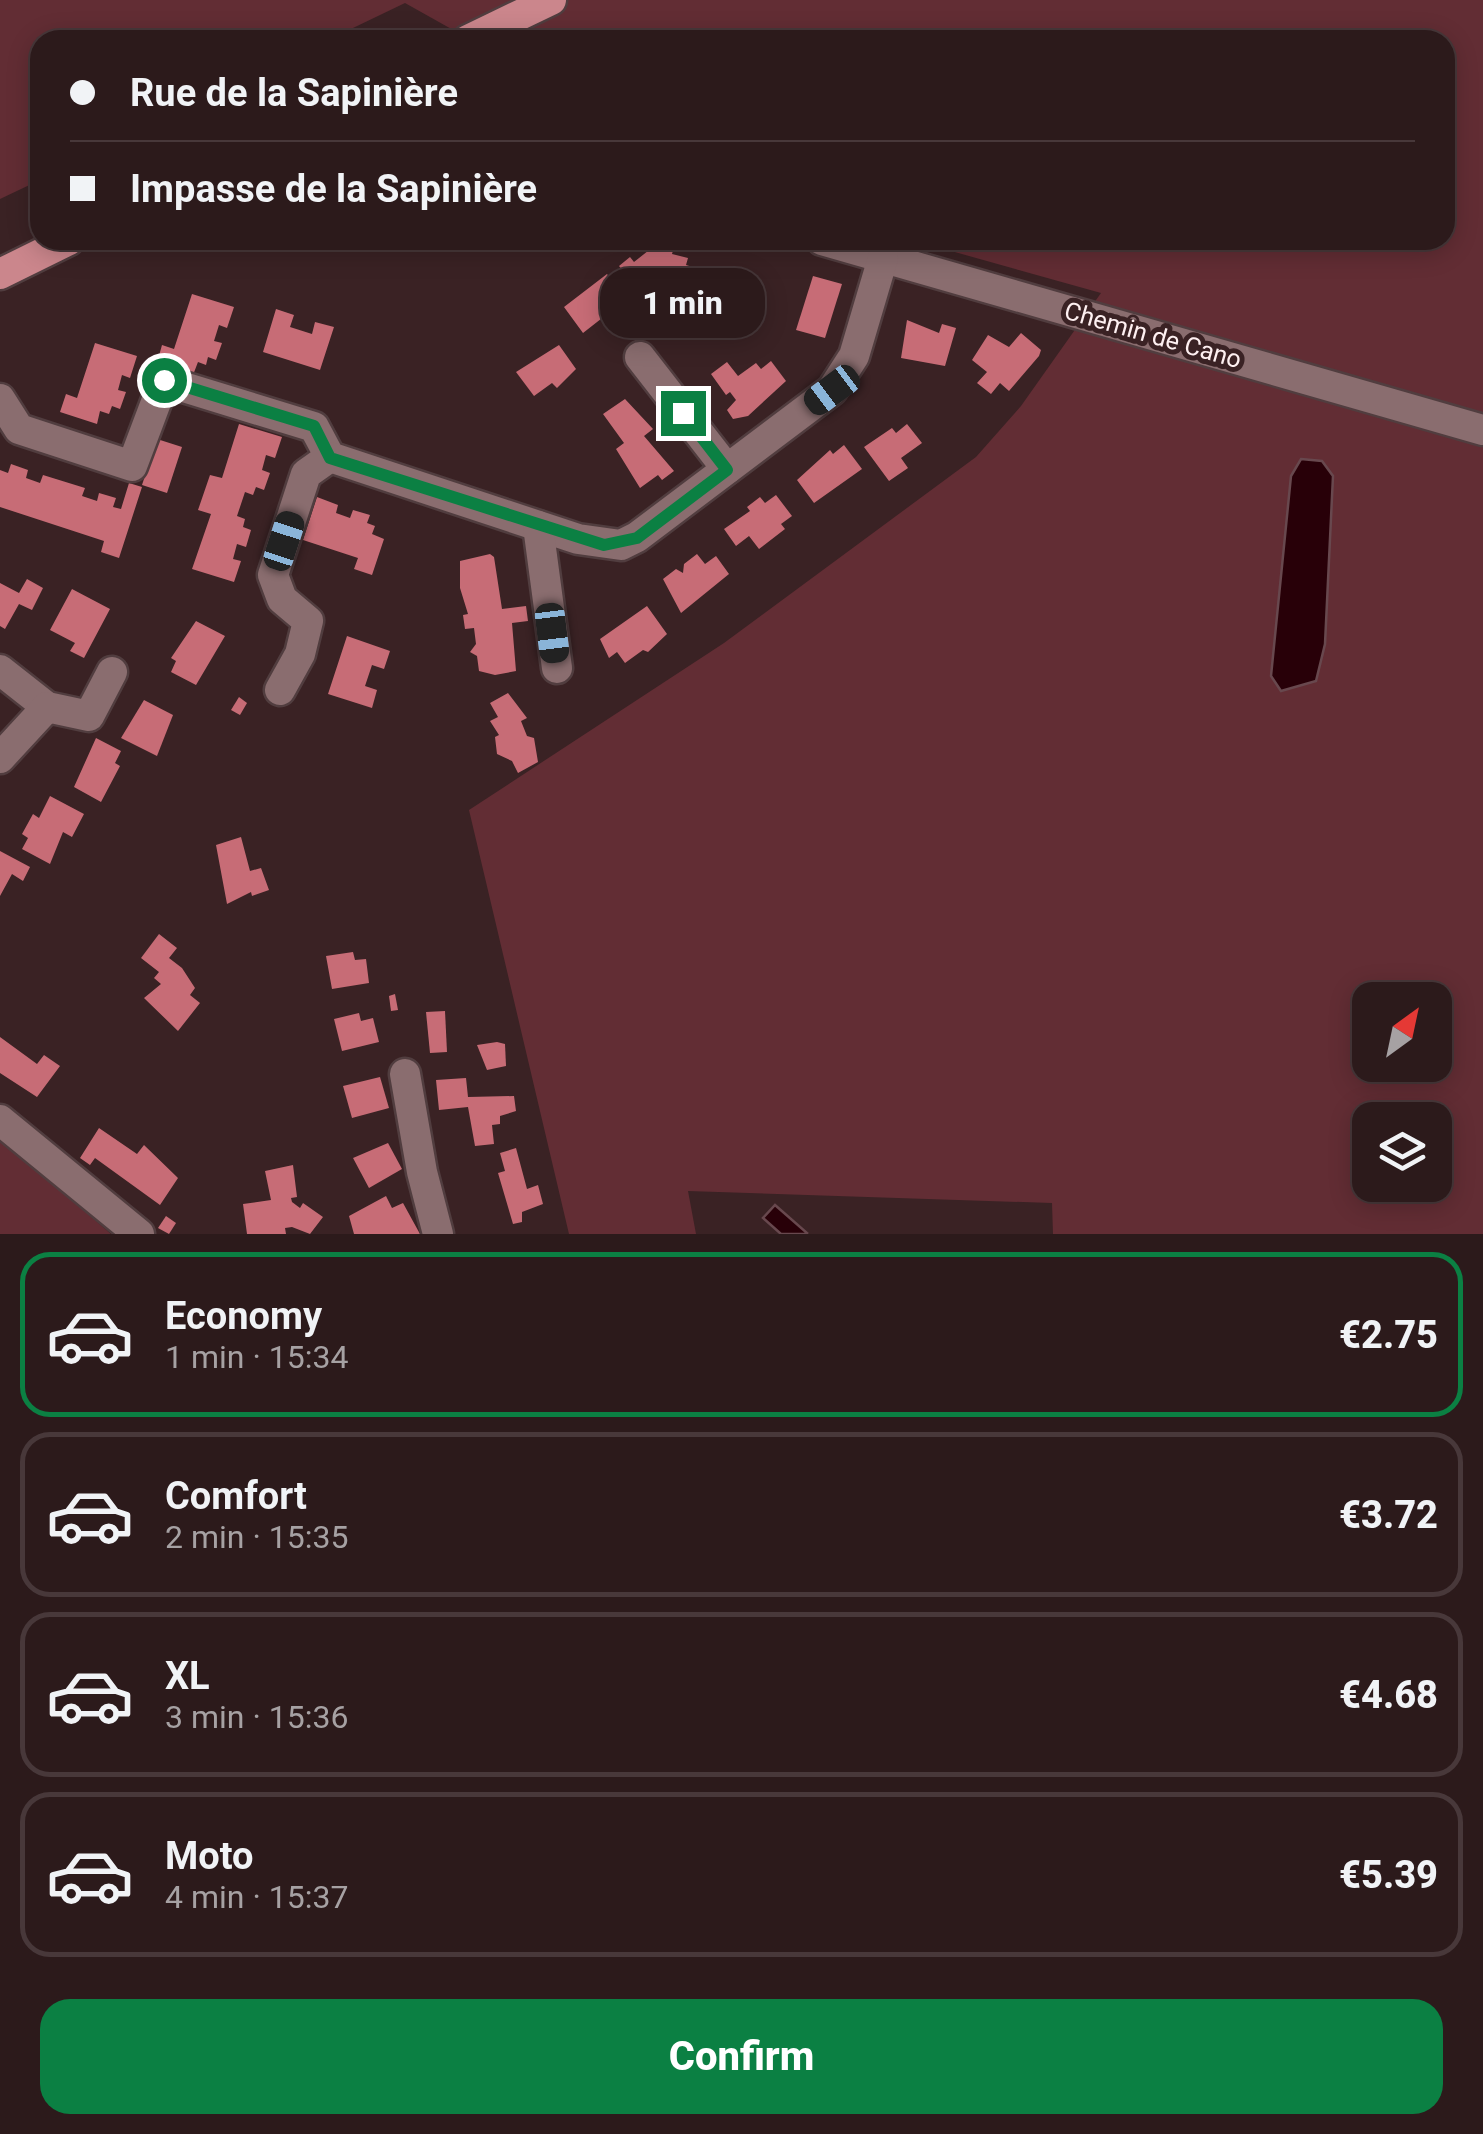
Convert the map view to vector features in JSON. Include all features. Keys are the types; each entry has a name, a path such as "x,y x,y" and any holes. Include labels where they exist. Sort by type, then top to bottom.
{"main road":[{"path":"497,30 550,0"},
{"path":"0,274 49,250"}],"street":[{"name":"Chemin de Cano","path":"856,250 1483,430"},
{"path":"0,399 20,429 132,466 164,380 314,426 330,458 538,526 604,545 621,544 637,538 832,390 854,356 884,258"},
{"path":"640,357 727,470"},
{"path":"280,690 300,654 308,620 282,599 273,574 306,474 330,458"},
{"path":"538,526 556,668"},
{"path":"0,670 47,707 89,716 112,672"},
{"path":"0,758 47,707"},
{"path":"405,1074 422,1172 438,1234"},
{"path":"0,1120 139,1234"}],"shaded area":[{"path":"0,0 1483,0 1483,1234 1053,1234 1052,1203 688,1191 696,1234 569,1234 469,810 724,643 976,457 1021,406 1101,293 948,250 1455,250 1455,30 453,30 405,3 349,30 30,30 30,185 0,199"},
{"path":"1301,459 1322,461 1333,476 1325,644 1316,681 1281,691 1271,676 1291,476"},
{"path":"0,1138 111,1234 0,1234"},
{"path":"775,1205 807,1233 781,1234 763,1218"}],"building":[{"path":"649,250 673,250 672,254 688,258 686,265 699,269 698,273 757,289 746,325 701,311 699,317 673,309 678,292 652,289 644,276 634,284 619,266 630,257 634,262"},
{"path":"607,274 622,295 604,311 606,315 583,333 564,307"},
{"path":"813,276 842,284 825,338 796,330"},
{"path":"192,294 234,307 227,328 219,325 214,341 222,343 216,360 208,357 206,365 198,362 193,375 157,363 162,345 174,349"},
{"path":"276,309 294,315 290,327 312,334 315,322 334,327 320,370 263,352"},
{"path":"907,320 939,333 942,324 956,328 945,366 901,358"},
{"path":"1021,333 1041,350 1039,356 1009,391 1000,383 991,394 977,383 987,372 972,360 988,335 1009,347"},
{"path":"95,343 137,356 130,378 122,375 118,390 126,392 120,409 112,406 109,414 100,411 97,424 60,412 66,394 77,398"},
{"path":"559,345 576,369 557,388 552,383 534,396 516,372"},
{"path":"771,361 786,381 748,416 733,419 727,410 736,400 730,392 726,395 711,374 727,362 738,376 756,363 761,369"},
{"path":"625,399 653,429 644,436 674,471 662,480 658,475 640,488 616,449 624,443 603,414"},
{"path":"239,424 282,437 275,458 266,455 262,470 270,473 264,490 256,487 253,495 245,492 237,516 245,519 243,527 251,530 246,547 237,544 233,559 241,561 234,582 192,569 211,514 198,510 210,475 222,478"},
{"path":"907,424 922,443 901,458 908,468 889,481 864,447 892,428 896,433"},
{"path":"157,439 182,447 167,493 142,485"},
{"path":"844,445 862,469 814,503 797,480 830,450 833,454"},
{"path":"11,464 28,470 26,478 40,483 43,475 85,488 82,496 97,501 99,493 116,498 113,507 121,509 129,483 142,487 119,558 101,552 104,541 0,507 0,470 8,473"},
{"path":"776,495 792,516 781,524 785,529 759,549 749,536 736,546 724,529 750,511 747,507 760,497 765,503"},
{"path":"317,497 338,505 336,513 350,518 353,510 370,515 367,523 375,526 372,534 384,539 372,575 354,569 358,558 303,540"},
{"path":"490,554 494,557 502,609 526,606 528,621 512,623 516,671 495,675 479,671 477,656 470,652 476,644 474,628 465,629 463,615 468,614 460,588 460,561"},
{"path":"697,554 705,564 716,556 729,574 681,613 663,579 676,569 683,573 684,564"},
{"path":"27,579 43,588 32,610 19,604 5,629 0,626 0,583 19,593"},
{"path":"72,589 110,609 84,658 70,651 75,643 50,630"},
{"path":"647,606 667,634 648,652 643,650 625,663 617,652 609,658 600,639"},
{"path":"196,621 225,636 196,685 171,672 176,661 171,658"},
{"path":"347,636 390,651 384,669 372,665 365,686 377,690 372,708 328,694"},
{"path":"508,693 527,718 521,721 527,736 534,738 538,762 518,773 512,761 497,754 495,737 499,735 490,721 498,717 490,703"},
{"path":"239,697 247,703 240,715 231,710"},
{"path":"144,700 173,715 157,756 121,738"},
{"path":"96,738 121,751 115,763 120,766 101,802 74,787"},
{"path":"50,796 84,814 72,837 63,832 50,864 22,849 28,838 22,834 33,814 39,818"},
{"path":"241,837 250,871 261,868 269,890 252,896 251,892 227,904 216,845"},
{"path":"0,851 30,867 23,881 12,874 0,896"},
{"path":"159,934 177,948 169,958 182,968 195,988 190,995 200,1003 178,1031 144,998 161,984 154,978 159,972 141,958"},
{"path":"353,952 355,960 366,959 369,983 332,989 326,956"},
{"path":"395,994 398,1010 391,1011 389,996"},
{"path":"445,1011 447,1052 430,1053 426,1012"},
{"path":"359,1013 361,1021 373,1018 379,1042 342,1051 334,1019"},
{"path":"0,1037 37,1064 44,1055 60,1066 37,1097 0,1073"},
{"path":"505,1044 506,1066 487,1070 477,1045"},
{"path":"380,1077 389,1108 352,1118 343,1086"},
{"path":"466,1078 468,1097 514,1096 516,1111 500,1116 500,1124 492,1125 494,1144 475,1146 468,1107 439,1110 436,1080"},
{"path":"99,1128 137,1154 144,1145 178,1178 160,1205 95,1158 90,1165 80,1158"},
{"path":"388,1143 402,1169 369,1188 353,1158"},
{"path":"516,1148 527,1189 538,1185 543,1204 522,1212 522,1222 513,1224 498,1173 505,1171 500,1153"},
{"path":"293,1165 297,1197 291,1198 292,1202 300,1208 303,1203 323,1217 310,1234 292,1227 285,1228 286,1234 247,1234 243,1204 271,1200 265,1171"},
{"path":"386,1196 392,1208 403,1203 420,1234 354,1234 349,1216"},
{"path":"166,1216 176,1223 169,1234 158,1228"}],"route":[{"path":"164,380 314,426 330,458 604,545 637,538 727,470 683,413"}]}
